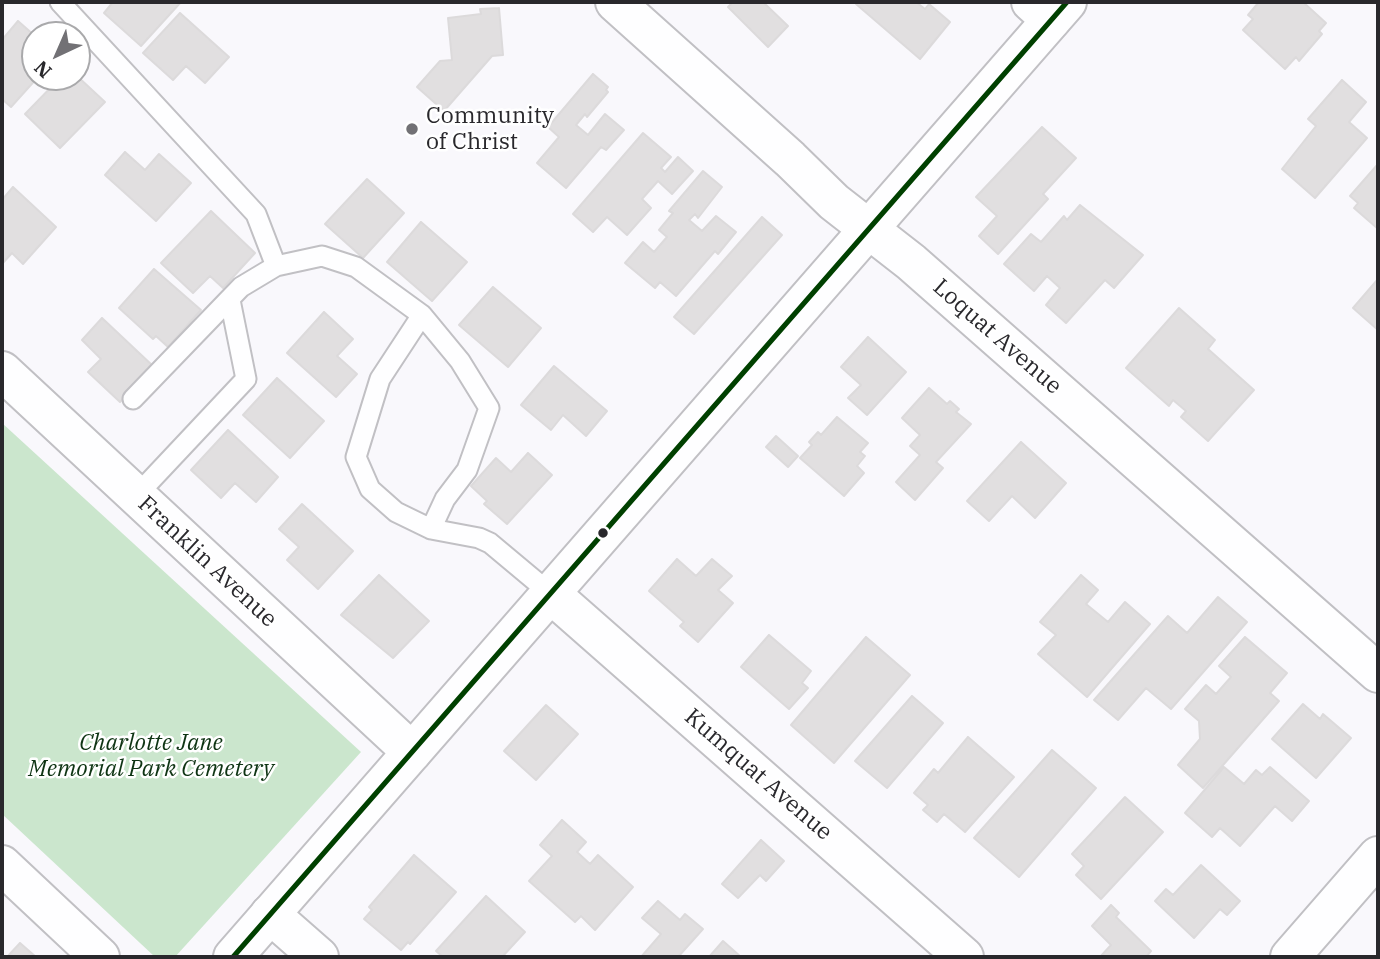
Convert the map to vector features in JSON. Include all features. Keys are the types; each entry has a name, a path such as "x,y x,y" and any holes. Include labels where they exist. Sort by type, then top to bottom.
{"street":[{"name":"Loquat Avenue","path":"615,2 834,202 922,271 1378,673"},
{"path":"233,957 869,229 1050,8"},
{"name":"Franklin Avenue","path":"2,371 412,752"},
{"name":"Kumquat Avenue","path":"551,594 964,957"},
{"path":"1290,957 1378,856"},
{"path":"2,865 100,957"},
{"path":"270,914 319,957"}],"lane":[{"path":"60,2 256,214 276,266"},
{"path":"133,399 242,287 276,266 322,256 356,267 422,315 460,361 489,408 467,470 445,499 431,529"},
{"path":"136,496 246,379 230,300"},
{"path":"422,315 380,379 356,457 370,489 396,512 431,529 479,538 490,543 551,594"}],"green space":[{"name":"Charlotte Jane Memorial Park Cemetery","path":"2,423 361,752 175,957 155,957 2,814"}],"building":[{"path":"113,2 181,2 141,46 104,13"},
{"path":"733,2 763,2 788,26 768,47 728,7"},
{"path":"916,2 925,9 929,4 950,22 920,59 856,4"},
{"path":"1259,2 1303,2 1326,23 1319,31 1322,34 1299,61 1296,57 1285,69 1243,30 1253,19 1248,15"},
{"path":"499,8 503,55 492,56 444,111 417,87 440,61 452,60 448,18 481,14 480,9"},
{"path":"180,13 229,57 205,83 186,66 173,80 143,53"},
{"path":"18,21 21,24 21,91 25,91 11,107 2,99 2,40"},
{"path":"593,74 608,87 608,92 587,117 585,114 576,125 588,135 605,114 624,130 606,150 601,147 566,188 537,163 559,137 548,127"},
{"path":"1342,80 1366,102 1349,122 1367,138 1315,198 1282,169 1316,126 1308,119"},
{"path":"91,89 105,102 60,148 25,114 47,91"},
{"path":"1042,127 1076,158 1043,194 1048,199 998,254 979,236 997,216 976,197"},
{"path":"643,133 671,157 661,168 665,172 678,157 693,171 672,194 658,181 642,199 651,208 627,235 607,217 593,232 573,214"},
{"path":"125,152 145,170 159,154 191,183 156,221 105,175"},
{"path":"1378,164 1377,228 1354,208 1358,203 1350,196"},
{"path":"703,171 722,187 698,218 695,214 689,220 702,231 716,216 736,232 718,254 715,251 676,296 660,282 655,288 625,263 643,242 654,252 667,237 659,230 673,213 669,211"},
{"path":"367,179 404,213 363,258 325,224"},
{"path":"13,187 56,227 23,264 12,253 2,264 2,200"},
{"path":"1080,205 1143,255 1114,288 1105,280 1066,323 1046,305 1060,288 1047,276 1034,291 1004,264 1031,234 1041,242 1064,216 1067,220"},
{"path":"211,211 255,253 223,288 210,276 193,293 161,263"},
{"path":"762,217 782,235 694,334 674,317"},
{"path":"421,222 467,262 432,301 387,262"},
{"path":"154,269 201,310 168,347 156,336 153,339 119,308"},
{"path":"1378,279 1378,330 1353,308"},
{"path":"493,287 541,328 508,367 459,325"},
{"path":"1179,308 1215,340 1208,349 1254,390 1208,441 1181,417 1186,411 1173,400 1169,406 1126,368"},
{"path":"324,312 353,339 337,356 357,374 336,397 287,353"},
{"path":"102,318 153,366 120,402 88,372 101,359 82,340"},
{"path":"868,337 906,372 867,415 848,398 861,385 841,367"},
{"path":"554,366 607,411 586,436 563,415 551,430 521,405"},
{"path":"277,378 324,421 290,458 243,415"},
{"path":"929,388 947,404 950,401 959,409 956,412 971,424 936,462 943,468 915,500 896,482 920,455 910,446 920,435 902,418"},
{"path":"837,417 868,443 860,452 865,456 857,466 864,473 844,496 800,458 812,445 809,442 818,432 821,435"},
{"path":"228,430 278,477 256,502 235,483 221,498 191,470"},
{"path":"776,436 798,456 788,467 766,447"},
{"path":"1021,442 1066,483 1035,518 1012,496 989,521 967,501"},
{"path":"528,453 552,475 507,524 484,504 487,501 471,486 496,458 511,472"},
{"path":"302,504 353,551 318,589 287,560 299,547 279,529"},
{"path":"677,559 696,576 712,559 732,576 718,590 733,603 698,642 680,626 684,622 649,591"},
{"path":"379,575 429,621 393,658 341,615"},
{"path":"1081,575 1098,590 1086,604 1108,622 1125,602 1150,624 1087,697 1038,654 1056,635 1040,622"},
{"path":"1218,597 1247,622 1171,709 1146,688 1118,720 1094,700 1168,616 1187,633"},
{"path":"769,635 811,671 802,683 808,688 789,709 741,667"},
{"path":"866,637 910,675 834,763 791,725"},
{"path":"1245,637 1287,673 1270,693 1279,701 1203,788 1178,765 1200,739 1199,721 1185,709 1206,685 1216,694 1231,677 1219,666"},
{"path":"912,696 943,723 887,788 855,761"},
{"path":"1303,704 1320,719 1323,714 1351,738 1316,778 1272,739"},
{"path":"546,705 578,734 536,780 504,751"},
{"path":"968,737 1014,777 965,832 944,814 937,822 923,810 928,805 914,793 934,769 938,773"},
{"path":"1052,750 1096,788 1019,877 974,838"},
{"path":"1224,767 1244,784 1256,770 1262,775 1270,767 1309,801 1292,821 1275,806 1240,846 1220,828 1212,837 1185,813"},
{"path":"1125,797 1163,832 1101,899 1076,875 1084,866 1072,854"},
{"path":"562,820 586,842 577,852 590,864 598,855 633,887 595,930 581,916 575,922 529,881 552,856 540,845"},
{"path":"761,840 784,861 766,881 760,875 738,898 722,884"},
{"path":"414,855 456,892 410,944 408,942 401,950 364,919 372,910 369,907"},
{"path":"1201,865 1240,901 1227,915 1220,909 1194,938 1155,901 1166,889 1173,895"},
{"path":"486,896 525,932 502,957 443,957 436,951"},
{"path":"658,901 680,920 685,914 703,929 678,957 641,957 661,934 642,918"},
{"path":"1111,905 1119,913 1116,917 1151,951 1146,957 1100,957 1111,945 1092,926"},
{"path":"723,941 741,957 709,957"},
{"path":"20,943 36,957 7,957"}],"transit line":[{"path":"233,957 1067,2"}],"place":[{"name":"Community of Christ","path":"412,129"}]}
